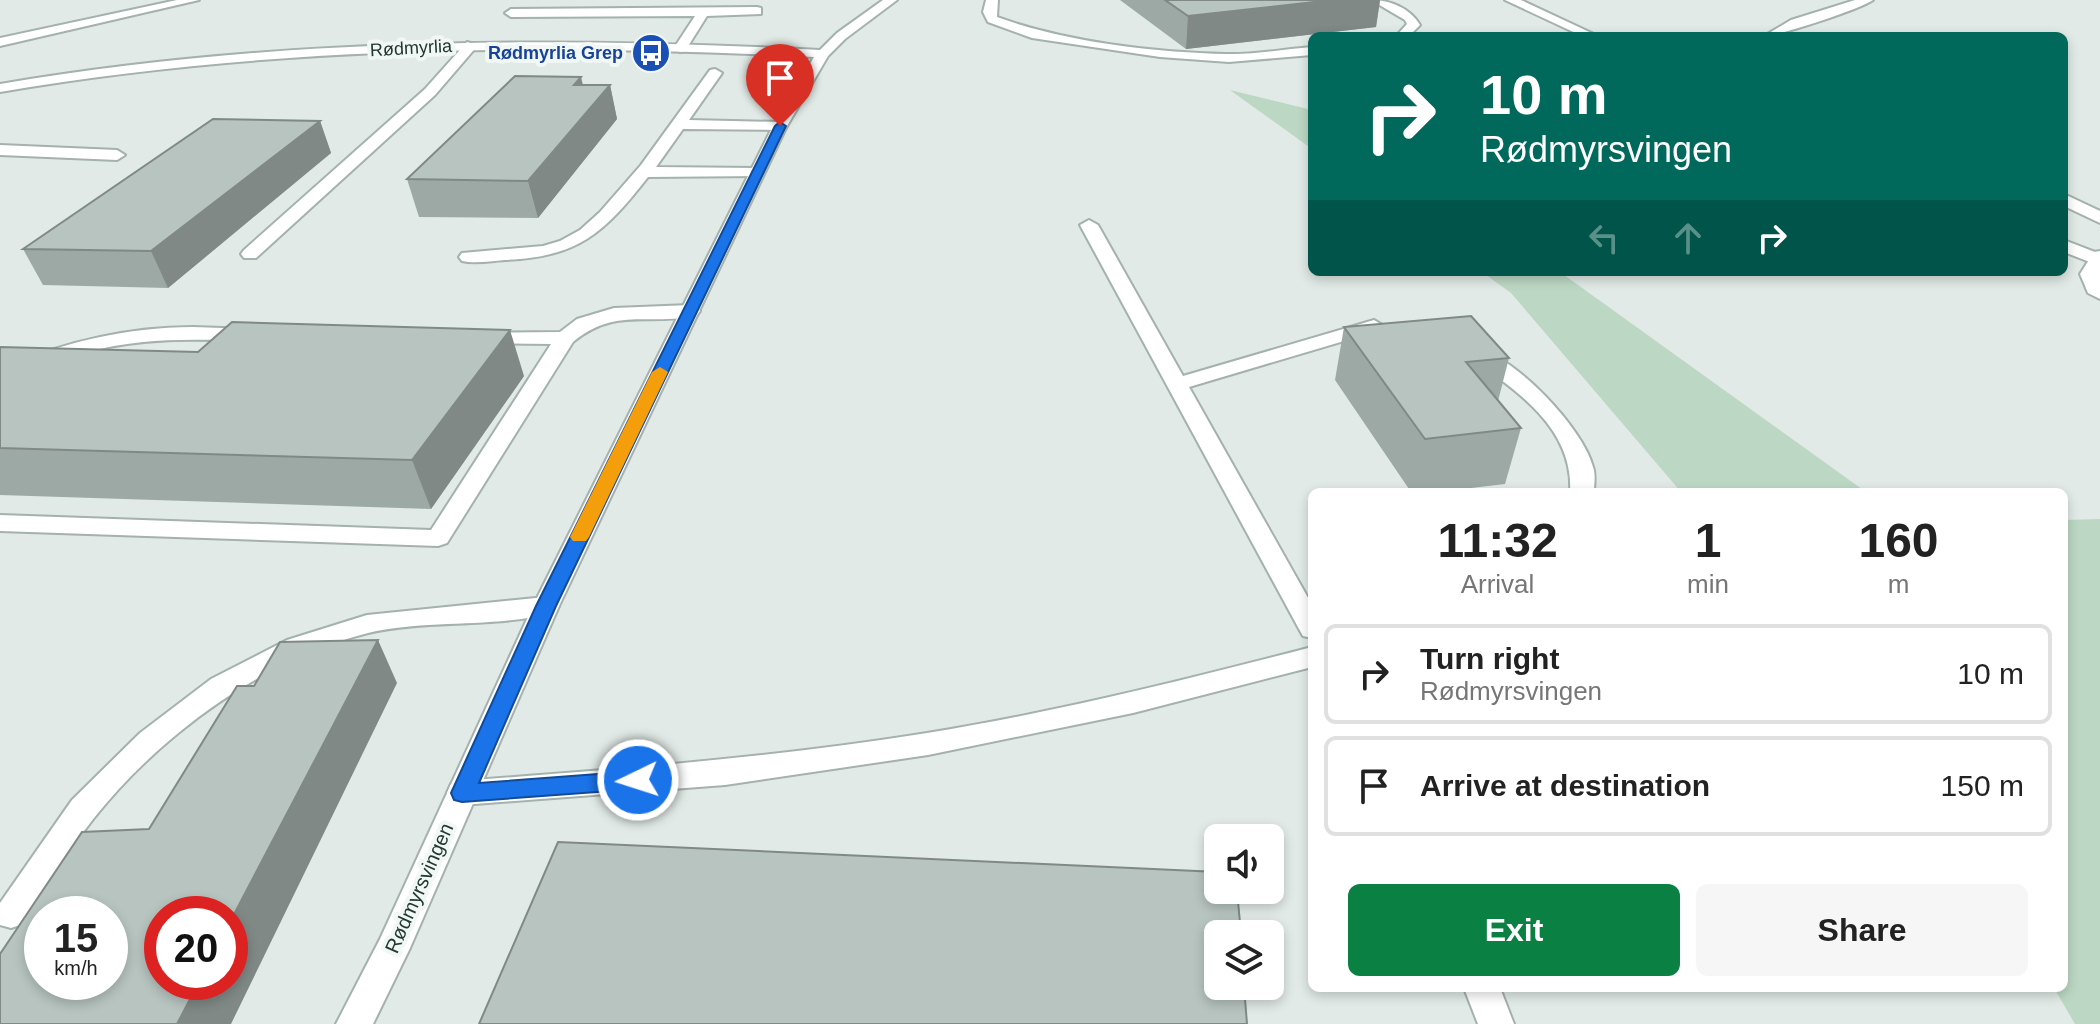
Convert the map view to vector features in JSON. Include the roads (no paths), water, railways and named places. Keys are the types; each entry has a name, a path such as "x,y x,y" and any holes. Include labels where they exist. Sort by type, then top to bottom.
{"street":[{"path":"0,42 193,0"},
{"name":"Rødmyrsvingen","path":"354,1024 393,948 546,606 780,126 823,54 841,36 891,0"},
{"path":"992,0 989,12 992,19 1008,27 1060,40 1200,57 1308,51"},
{"path":"1377,0 1410,18 1414,25 1406,32"},
{"path":"1511,0 1583,32"},
{"path":"1778,32 1795,23 1867,0"},
{"path":"511,13 757,11"},
{"path":"680,48 703,12"},
{"path":"250,254 430,92 472,45"},
{"name":"Rødmyrlia","path":"0,88 76,76 263,57 472,45 823,54"},
{"path":"468,257 548,250 586,233 605,217 715,73"},
{"path":"677,124 780,126"},
{"path":"0,150 117,155"},
{"path":"641,172 756,173"},
{"path":"2068,201 2100,218"},
{"path":"1089,225 1308,622"},
{"path":"2068,247 2099,259 2089,274 2100,293"},
{"path":"0,523 438,538 565,338 584,323 614,314 690,311"},
{"path":"1177,384 1344,333 1380,325 1393,326"},
{"path":"0,376 33,362 107,342 157,334 267,335"},
{"path":"455,337 565,338"},
{"path":"1454,342 1502,371 1539,401 1566,434 1583,468 1582,488"},
{"path":"11,914 83,809 150,741 221,686 297,647 367,624 546,606"},
{"path":"462,793 725,773 928,744 1133,703 1308,658"},
{"path":"1484,992 1496,1024"}],"place":[{"name":"Rødmyrlia Grep","path":"651,53"}]}
